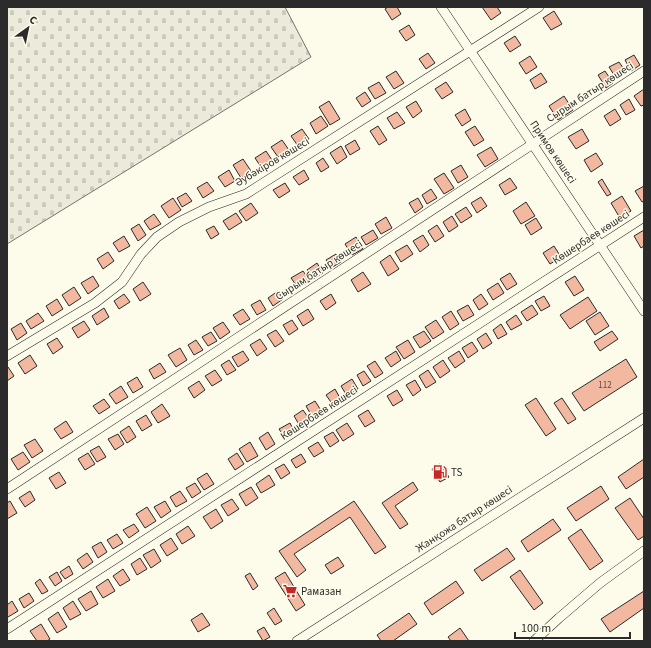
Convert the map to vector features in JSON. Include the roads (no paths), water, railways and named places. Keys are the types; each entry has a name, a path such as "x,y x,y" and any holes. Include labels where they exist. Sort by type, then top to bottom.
{"street":[{"name":"Примов көшесі","path":"441,7 644,310"},
{"name":"Әубәкіров көшесі","path":"7,356 96,303 122,282 141,254 162,233 179,222 209,207 246,194 539,7"},
{"name":"Сырым батыр көшесі","path":"7,490 644,70"},
{"name":"Көшербаев көшесі","path":"7,629 644,217"},
{"name":"Жанқожа батыр көшесі","path":"297,641 644,418"},
{"path":"534,641 558,618 600,583 644,551"}],"place":[{"name":"TS","path":"440,472"},
{"name":"Рамазан","path":"290,591"}]}
